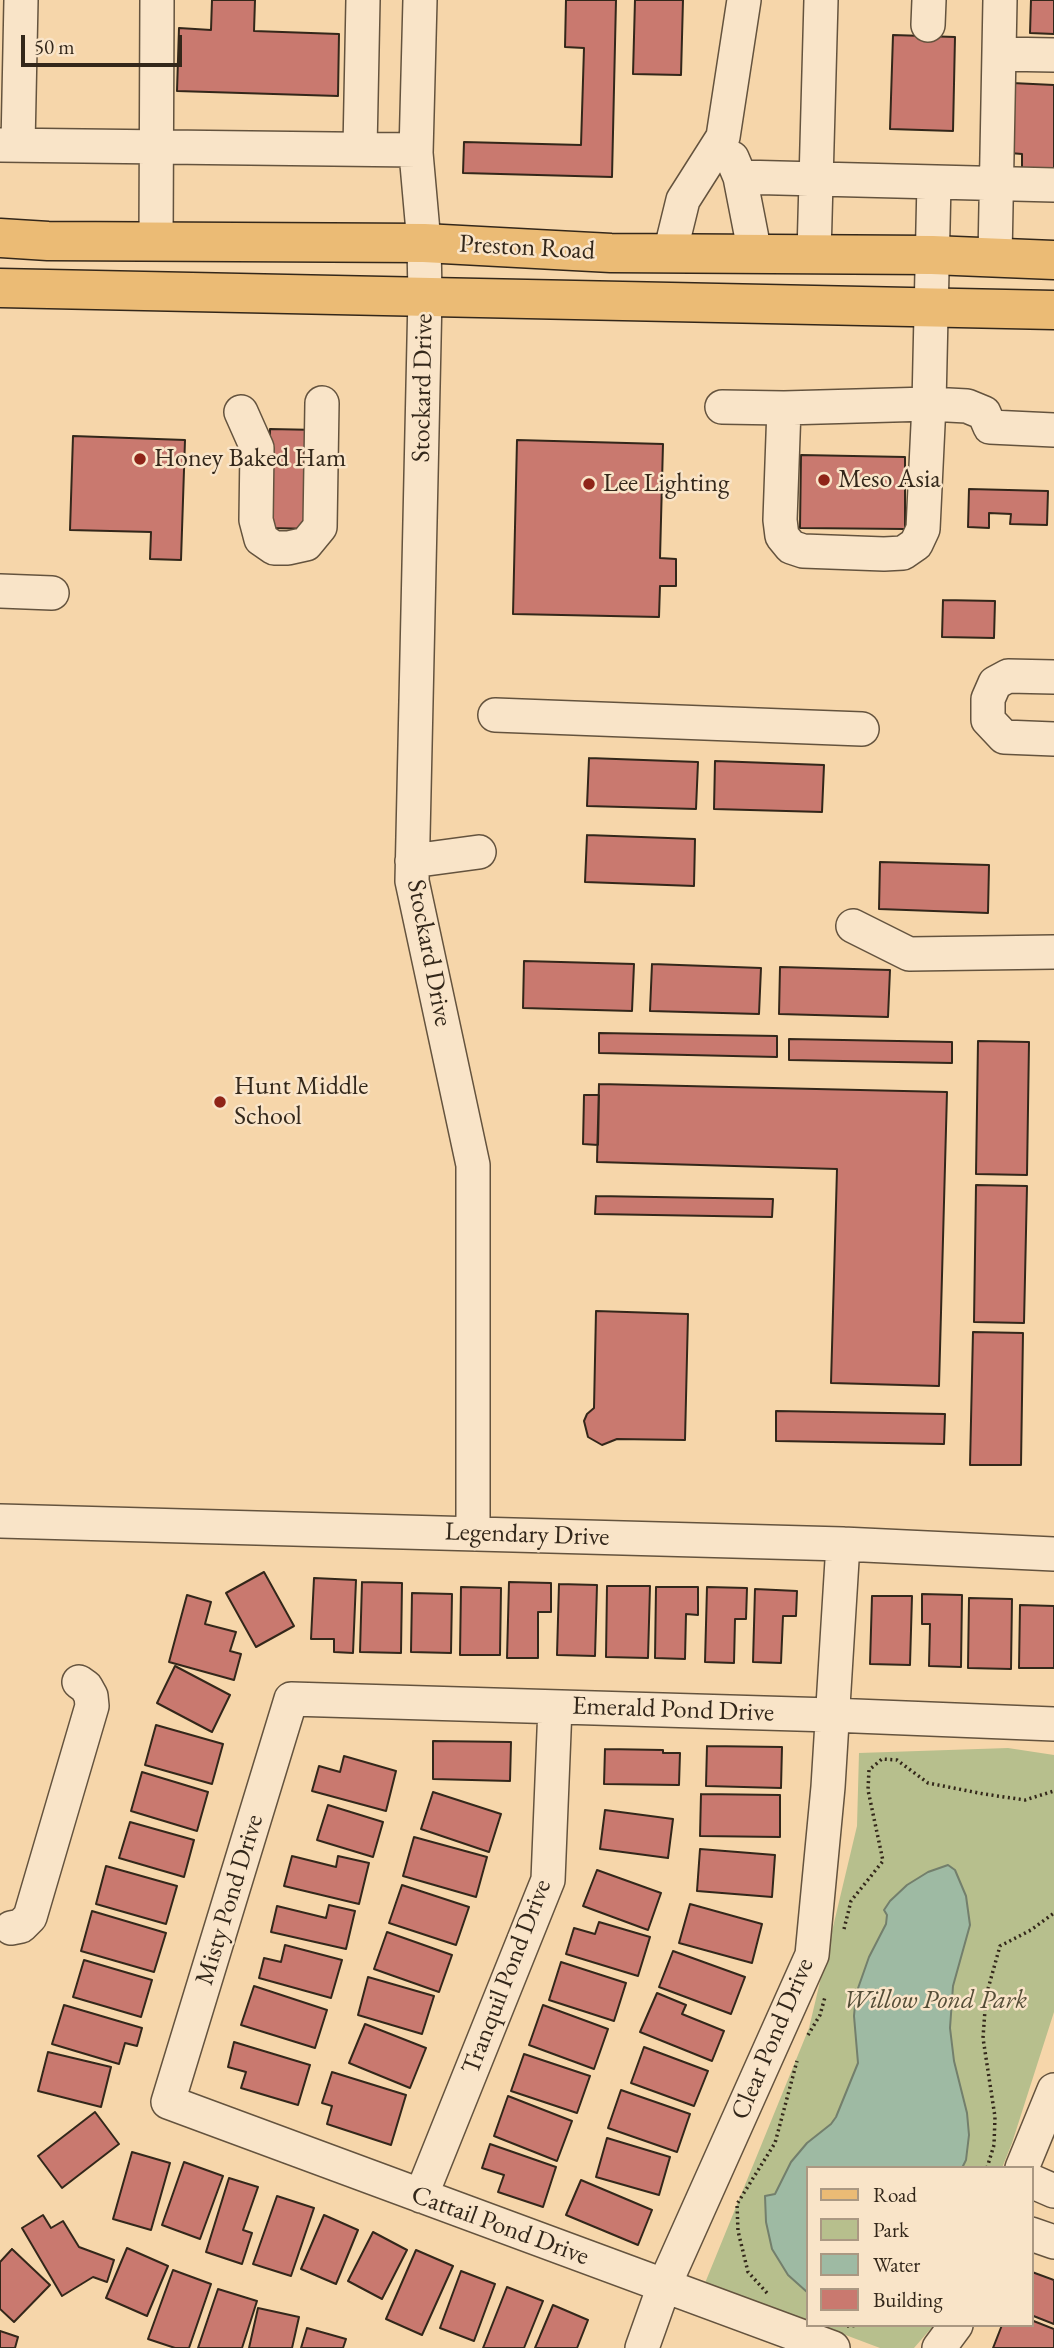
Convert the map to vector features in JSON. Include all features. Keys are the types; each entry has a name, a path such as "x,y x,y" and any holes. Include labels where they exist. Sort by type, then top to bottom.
{"main road":[{"name":"Preston Road","path":"0,239 424,243 611,253 932,255 1054,260"},
{"name":"Preston Road","path":"0,288 1054,310"}],"street":[{"path":"21,0 9,145 416,150"},
{"path":"156,242 158,0"},
{"path":"360,149 363,0"},
{"name":"Stockard Drive","path":"420,0 416,150 424,243 425,296 412,881 473,1165 473,1534"},
{"path":"670,253 683,200 723,138 744,0"},
{"path":"814,254 821,0"},
{"path":"995,257 1000,0"},
{"path":"999,54 1054,55"},
{"path":"723,138 740,177 755,254"},
{"path":"740,177 1054,186"},
{"path":"784,408 780,520 782,536 791,547 803,551 884,554 903,553 916,544 923,529 934,182"},
{"path":"241,412 257,448 256,520 261,540 274,548 288,548 306,544 320,527 322,403"},
{"path":"722,407 929,404 967,406 984,413 990,427 1054,430"},
{"path":"0,591 52,593"},
{"path":"1054,677 1008,676 995,683 988,699 988,720 1004,737 1054,740"},
{"path":"495,715 862,729"},
{"path":"412,861 479,852"},
{"path":"853,926 909,954 1054,952"},
{"name":"Legendary Drive","path":"0,1521 843,1544 1054,1554"},
{"name":"Clear Pond Drive","path":"642,2348 664,2286 812,1955 828,1787 843,1544"},
{"path":"10,1928 21,1926 30,1917 92,1706 91,1696 79,1682"},
{"name":"Emerald Pond Drive","path":"291,1699 1054,1724"},
{"name":"Misty Pond Drive","path":"168,2102 291,1699"},
{"name":"Tranquil Pond Drive","path":"421,2196 548,1880 555,1707"},
{"path":"1023,2166 1054,2090"},
{"name":"Cattail Pond Drive","path":"168,2102 833,2348"},
{"path":"1033,2182 1054,2190"},
{"path":"1033,2235 1054,2242"},
{"path":"939,2348 955,2327"}],"path":[{"path":"842,1935 851,1901 883,1861 868,1790 869,1770 882,1759 897,1760 928,1783 984,1794 1025,1800 1054,1791"},
{"path":"988,2166 994,2145 995,2117 983,2038 986,1996 1000,1946 1031,1930 1054,1913"},
{"path":"807,2038 820,2015 827,1992"},
{"path":"748,2272 738,2231 737,2204 775,2143 800,2050"}],"green space":[{"name":"Willow Pond Park","path":"1008,1748 1054,1755 1054,2012 1003,2166 806,2166 806,2321 705,2283 809,2028 857,1826 859,1753"},
{"path":"824,2327 932,2327 914,2348 880,2348"}],"water":[{"path":"948,1865 955,1870 966,1896 970,1925 953,1986 950,2028 954,2061 967,2113 969,2135 966,2160 963,2166 806,2166 806,2291 788,2275 772,2249 766,2222 765,2196 775,2194 791,2162 807,2143 836,2117 858,2063 854,2016 856,1994 869,1957 886,1924 887,1915 884,1910 907,1885 928,1872"}],"building":[{"path":"212,0 255,0 254,31 339,34 338,96 177,91 179,28 211,30"},
{"path":"566,0 616,0 612,177 463,173 464,142 581,145 584,48 565,47"},
{"path":"635,0 683,0 681,75 633,74"},
{"path":"1031,0 1054,0 1054,34 1030,33"},
{"path":"893,35 955,37 953,131 890,129"},
{"path":"1012,83 1054,85 1054,170 1022,169 1022,154 1010,153"},
{"path":"270,429 318,430 316,529 269,528"},
{"path":"73,436 185,440 181,560 150,559 151,532 70,530"},
{"path":"517,440 663,444 660,558 676,559 676,586 660,586 659,617 513,614"},
{"path":"801,455 905,457 905,529 800,528"},
{"path":"969,489 1048,491 1047,525 1010,524 1011,514 989,513 989,528 968,527"},
{"path":"943,600 995,601 994,638 942,637"},
{"path":"589,758 698,762 696,809 587,806"},
{"path":"715,761 824,765 822,812 714,809"},
{"path":"587,835 695,839 694,886 585,882"},
{"path":"880,862 989,865 988,913 879,909"},
{"path":"524,961 634,964 632,1011 523,1008"},
{"path":"652,964 761,968 759,1014 650,1011"},
{"path":"780,967 890,970 888,1017 779,1014"},
{"path":"599,1033 777,1036 777,1057 599,1053"},
{"path":"789,1039 952,1042 952,1063 789,1060"},
{"path":"978,1041 1029,1042 1027,1175 976,1174"},
{"path":"599,1084 947,1092 939,1386 831,1383 837,1169 597,1162"},
{"path":"584,1095 599,1095 598,1145 583,1144"},
{"path":"976,1185 1027,1186 1024,1323 974,1322"},
{"path":"596,1196 773,1199 772,1217 595,1214"},
{"path":"596,1311 688,1314 685,1440 617,1439 602,1445 588,1437 584,1421 594,1408"},
{"path":"973,1332 1023,1333 1021,1465 970,1465"},
{"path":"776,1411 945,1414 944,1444 776,1441"},
{"path":"264,1572 294,1626 256,1647 226,1593"},
{"path":"314,1578 356,1580 353,1653 334,1652 334,1639 311,1639"},
{"path":"362,1582 402,1583 401,1653 360,1652"},
{"path":"509,1582 551,1583 551,1612 538,1612 538,1658 507,1658"},
{"path":"559,1584 597,1585 595,1656 557,1655"},
{"path":"607,1586 650,1586 648,1658 606,1657"},
{"path":"461,1587 501,1588 500,1655 460,1655"},
{"path":"656,1587 698,1587 698,1615 686,1614 685,1659 655,1658"},
{"path":"707,1587 747,1588 746,1619 735,1619 734,1663 705,1662"},
{"path":"755,1589 797,1591 796,1616 783,1616 781,1663 753,1662"},
{"path":"412,1593 452,1594 451,1653 411,1652"},
{"path":"922,1594 962,1595 961,1667 929,1666 930,1624 922,1624"},
{"path":"187,1595 211,1602 205,1624 236,1632 230,1651 241,1654 234,1680 169,1662"},
{"path":"872,1596 912,1596 910,1665 870,1664"},
{"path":"969,1598 1012,1599 1011,1669 968,1668"},
{"path":"1020,1605 1054,1606 1054,1668 1019,1668"},
{"path":"175,1666 230,1695 212,1732 157,1703"},
{"path":"156,1725 223,1744 212,1784 145,1765"},
{"path":"433,1741 511,1742 510,1781 433,1779"},
{"path":"707,1746 782,1747 781,1788 706,1786"},
{"path":"605,1749 680,1753 679,1785 604,1784"},
{"path":"344,1756 396,1771 386,1811 312,1791 319,1766 340,1772"},
{"path":"142,1772 208,1792 197,1831 131,1811"},
{"path":"433,1792 501,1814 489,1852 421,1829"},
{"path":"701,1794 780,1795 780,1837 700,1836"},
{"path":"328,1805 383,1822 373,1857 317,1840"},
{"path":"605,1810 673,1819 668,1858 600,1849"},
{"path":"130,1822 194,1840 184,1877 119,1858"},
{"path":"414,1837 487,1857 476,1897 403,1876"},
{"path":"700,1849 775,1855 772,1897 697,1891"},
{"path":"292,1856 336,1867 338,1856 369,1863 359,1904 284,1886"},
{"path":"106,1866 177,1886 166,1924 96,1904"},
{"path":"597,1870 661,1893 648,1930 583,1906"},
{"path":"402,1885 469,1907 456,1945 389,1923"},
{"path":"690,1904 762,1924 752,1963 679,1943"},
{"path":"329,1905 355,1911 346,1949 271,1932 277,1906 326,1918"},
{"path":"92,1911 166,1933 154,1972 81,1951"},
{"path":"599,1922 650,1937 638,1976 566,1954 574,1928 595,1934"},
{"path":"387,1932 452,1955 439,1992 374,1969"},
{"path":"285,1945 342,1960 331,1998 259,1978 264,1958 281,1962"},
{"path":"673,1951 745,1977 731,2014 659,1987"},
{"path":"84,1960 152,1980 141,2017 73,1997"},
{"path":"561,1962 626,1983 614,2021 549,2000"},
{"path":"368,1977 434,1996 422,2034 358,2015"},
{"path":"254,1986 327,2010 315,2048 241,2025"},
{"path":"657,1993 686,2005 682,2014 724,2031 712,2061 640,2032"},
{"path":"64,2005 142,2028 137,2046 125,2043 119,2064 52,2044"},
{"path":"543,2005 608,2029 594,2069 529,2045"},
{"path":"365,2024 426,2048 410,2088 349,2063"},
{"path":"234,2042 310,2065 298,2105 241,2088 246,2072 228,2067"},
{"path":"644,2047 708,2071 694,2106 631,2083"},
{"path":"48,2052 111,2067 101,2107 38,2091"},
{"path":"524,2054 590,2076 577,2113 511,2091"},
{"path":"332,2072 406,2095 391,2145 327,2124 332,2106 322,2103"},
{"path":"621,2090 690,2114 677,2152 608,2128"},
{"path":"508,2096 572,2121 557,2161 494,2136"},
{"path":"95,2112 119,2144 62,2188 38,2156"},
{"path":"607,2138 670,2157 659,2195 596,2177"},
{"path":"490,2144 556,2167 543,2207 498,2192 504,2175 482,2168"},
{"path":"132,2152 170,2163 151,2230 113,2219"},
{"path":"184,2162 223,2176 200,2239 162,2225"},
{"path":"229,2178 258,2187 243,2230 252,2233 242,2264 206,2252"},
{"path":"581,2180 652,2210 638,2245 566,2215"},
{"path":"277,2196 314,2208 291,2276 253,2264"},
{"path":"43,2215 51,2228 63,2221 79,2247 114,2260 107,2282 93,2277 62,2296 22,2228"},
{"path":"324,2215 358,2230 336,2284 301,2269"},
{"path":"373,2232 407,2250 382,2299 348,2281"},
{"path":"127,2248 168,2266 147,2316 106,2298"},
{"path":"12,2249 50,2285 14,2322 0,2309 0,2262"},
{"path":"416,2250 453,2266 422,2335 386,2319"},
{"path":"173,2270 211,2284 189,2348 175,2348 148,2339"},
{"path":"461,2271 495,2284 474,2341 440,2328"},
{"path":"1033,2272 1054,2280 1054,2324 1033,2316"},
{"path":"507,2287 543,2301 524,2348 483,2348"},
{"path":"218,2289 257,2301 242,2348 198,2348"},
{"path":"553,2305 588,2320 577,2348 535,2348"},
{"path":"258,2308 299,2317 292,2348 249,2348"},
{"path":"1033,2321 1054,2329 1054,2348 993,2348 1001,2327 1033,2327"},
{"path":"307,2328 346,2339 343,2348 301,2348"},
{"path":"0,2331 18,2337 15,2348 0,2348"}],"place":[{"name":"Honey Baked Ham","path":"140,459"},
{"name":"Meso Asia","path":"824,480"},
{"name":"Lee Lighting","path":"589,484"},
{"name":"Hunt Middle School","path":"220,1102"}]}
